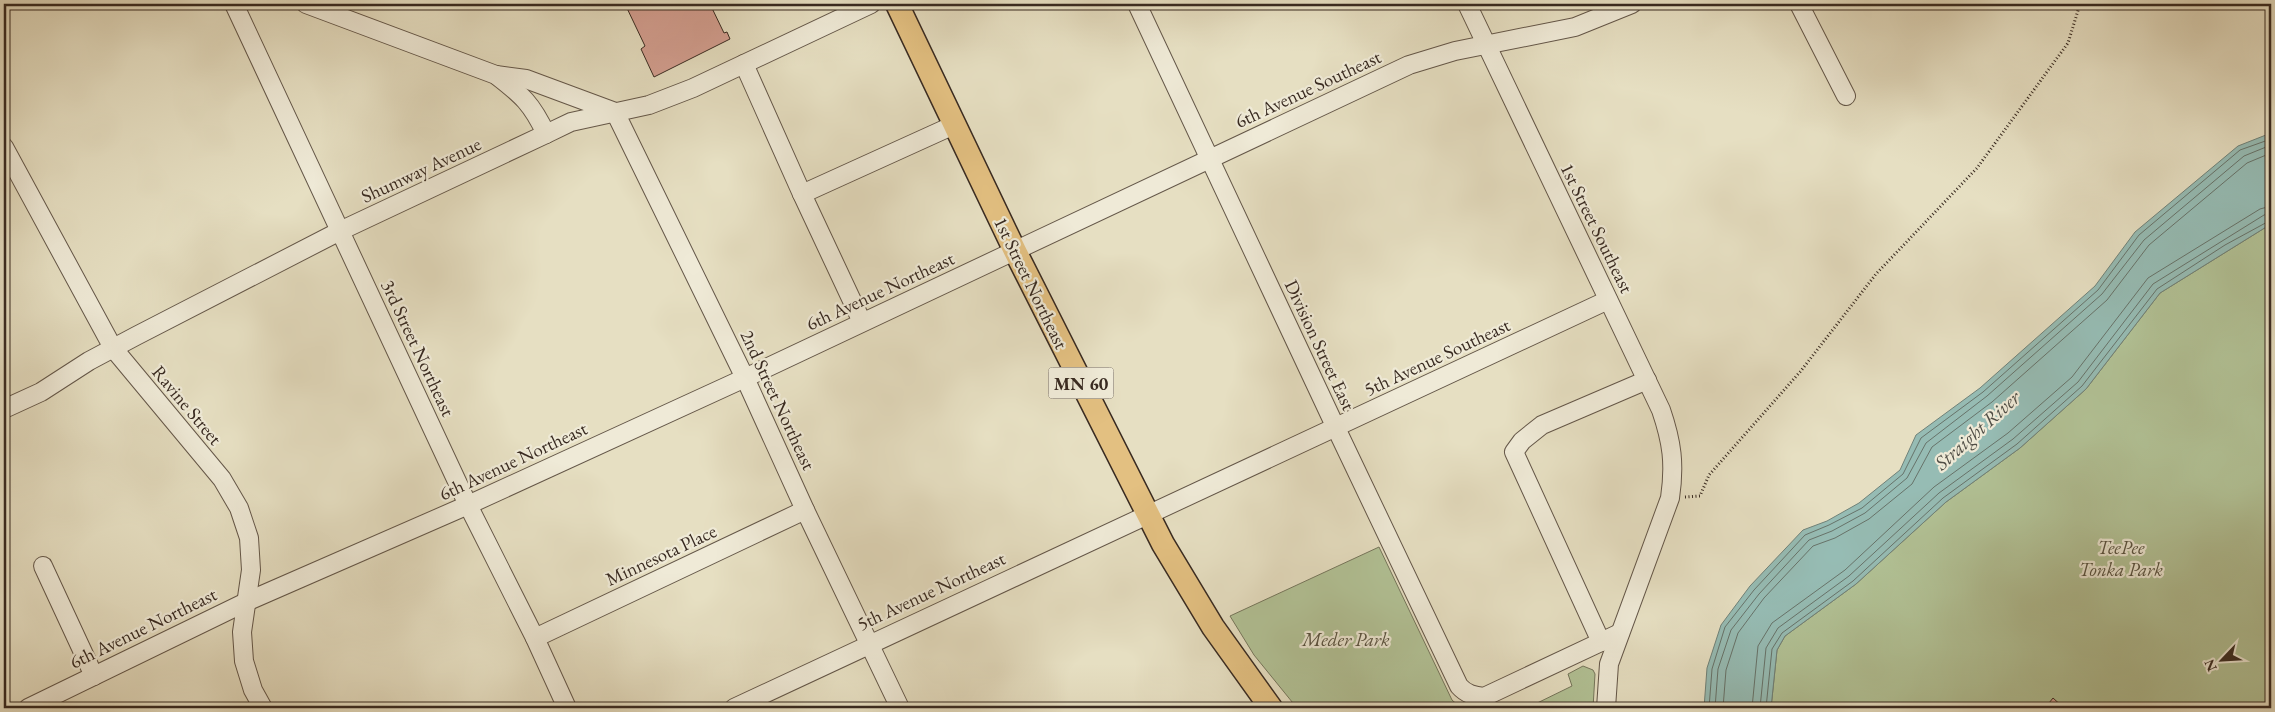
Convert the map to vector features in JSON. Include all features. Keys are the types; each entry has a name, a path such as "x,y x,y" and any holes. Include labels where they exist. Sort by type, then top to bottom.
{"main road":[{"name":"1st Street Northeast","path":"898,4 1015,251 1148,514 1195,599 1236,661 1271,708"}],"street":[{"name":"3rd Street Northeast","path":"234,4 468,505 535,638 567,708"},
{"path":"306,4 496,75 526,79 615,112"},
{"name":"Shumway Avenue","path":"4,409 41,392 113,348 340,231 571,122 649,105 744,64 871,4"},
{"name":"Division Street East","path":"1137,4 1459,686 1463,691 1474,696 1484,697 1601,642"},
{"name":"1st Street Southeast","path":"1467,4 1647,380 1661,410 1672,442 1674,474 1670,498 1610,664 1606,708"},
{"name":"6th Avenue Southeast","path":"1015,251 1409,65 1455,51 1575,27 1632,4"},
{"path":"1799,4 1846,96"},
{"path":"744,64 862,322"},
{"path":"496,75 517,91 535,110 546,134"},
{"name":"2nd Street Northeast","path":"615,112 745,378 805,510 900,708"},
{"path":"802,194 954,125"},
{"name":"Ravine Street","path":"4,147 8,166 113,348 222,479 239,508 249,546 251,570 242,632 244,661 253,690 263,708"},
{"name":"6th Avenue Northeast","path":"28,708 246,602 468,505 1015,251"},
{"name":"5th Avenue Southeast","path":"1148,514 1608,300"},
{"path":"1620,632 1601,642 1514,452 1522,441 1542,425 1647,380"},
{"name":"Minnesota Place","path":"535,638 805,510"},
{"name":"5th Avenue Northeast","path":"734,708 1148,514"},
{"path":"43,566 94,676"}],"path":[{"path":"1670,498 1700,496 1708,475 1800,372 1876,274 1977,168 2068,43 2080,4"}],"green space":[{"name":"TeePee Tonka Park","path":"2271,224 2271,708 1771,708 1777,650 1785,636 1856,584 1946,502 2020,448 2086,389 2160,293"},
{"name":"Meder Park","path":"1379,547 1452,700 1461,708 1297,708 1254,655 1230,616"},
{"path":"1583,666 1593,670 1595,674 1593,708 1527,708 1572,686 1568,674"}],"water":[{"name":"Straight River","path":"2271,133 2271,224 2160,293 2086,389 2020,448 1946,502 1856,584 1785,636 1777,650 1771,708 1704,708 1707,668 1721,625 1750,586 1803,530 1827,521 1859,503 1900,470 1916,435 1980,388 2095,286 2135,232 2238,146"}],"building":[{"path":"625,4 710,4 724,33 727,32 730,39 654,77 641,49 645,46"},
{"path":"2053,698 2064,708 2045,708"}]}
